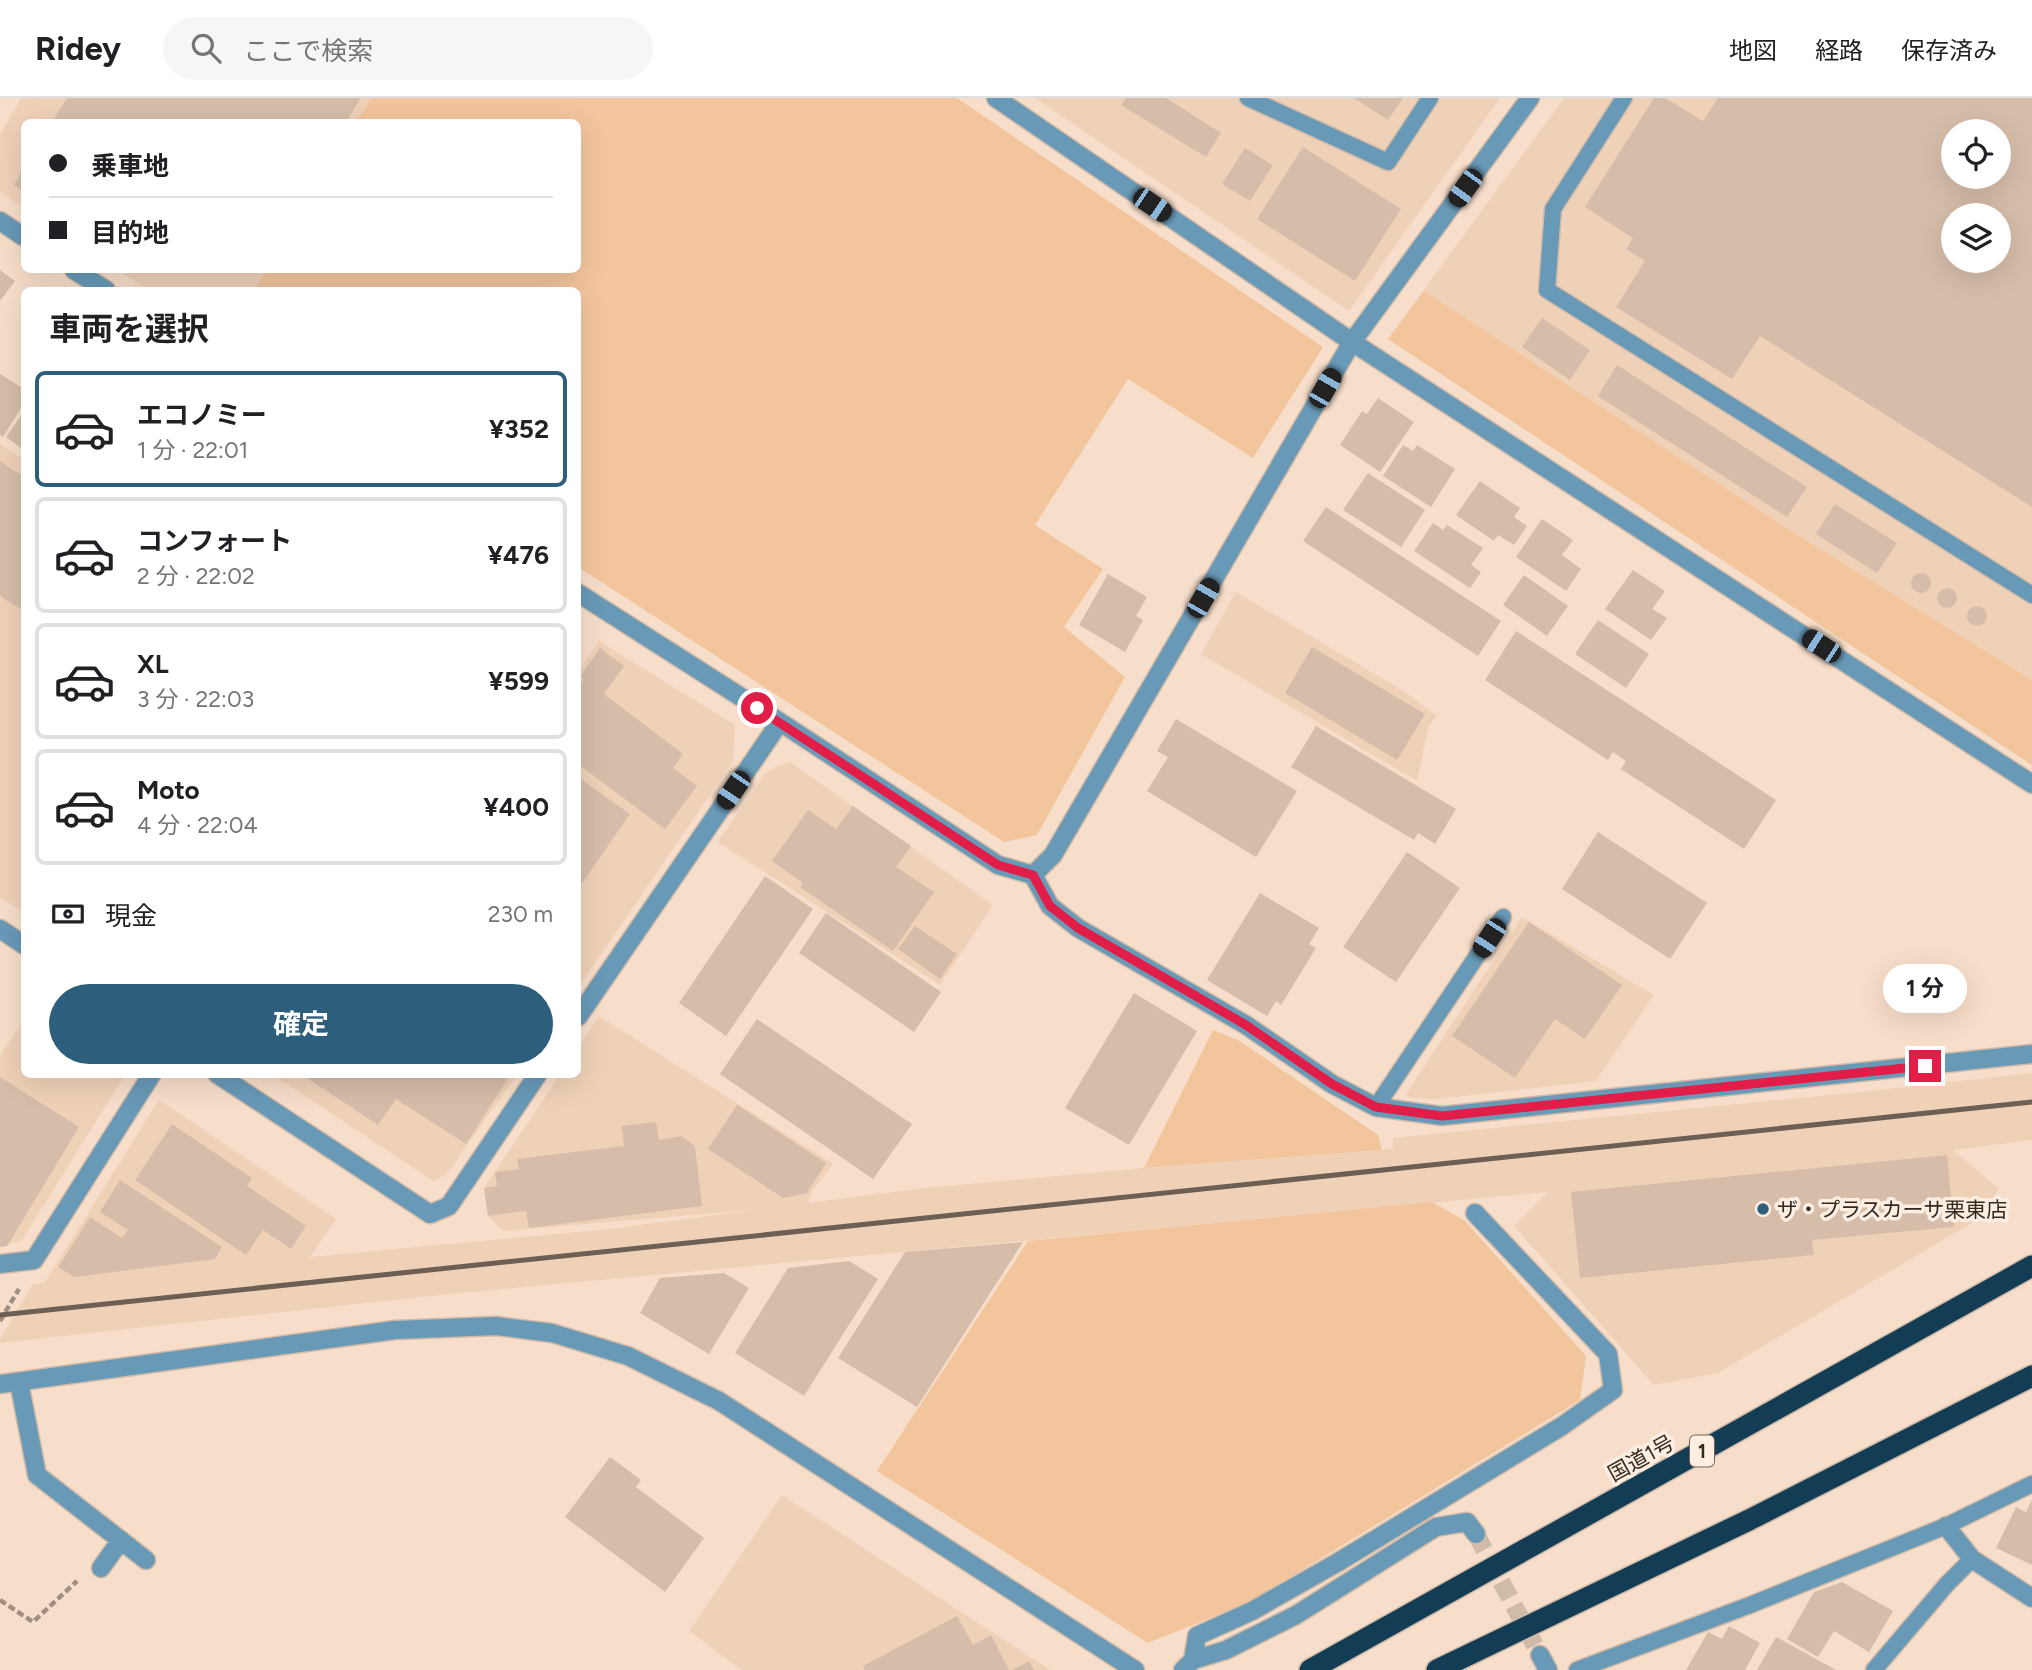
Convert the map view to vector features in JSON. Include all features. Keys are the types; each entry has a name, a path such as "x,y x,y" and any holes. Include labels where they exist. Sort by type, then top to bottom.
{"highway":[{"name":"国道1号","path":"1310,1670 2032,1266"},
{"path":"1437,1670 1749,1520 2032,1376"}],"street":[{"path":"996,98 1352,342 2032,783"},
{"path":"1033,875 1053,855 1352,342 1530,98"},
{"path":"0,222 21,235"},
{"path":"79,273 101,287"},
{"path":"581,595 998,865 1033,875 1050,906 1078,928 1246,1025 1332,1084 1376,1107 1442,1116 2032,1054"},
{"path":"581,1013 780,722"},
{"path":"0,929 21,943"},
{"path":"0,1264 34,1260 149,1078"},
{"path":"223,1078 430,1214 449,1206 535,1078"},
{"path":"1188,1665 1197,1636 1252,1611 1340,1561 1562,1426 1613,1390 1608,1354 1475,1213"},
{"path":"0,1384 395,1330 496,1326 552,1333 628,1356 719,1401 1135,1670"},
{"path":"19,1382 37,1475 146,1560"},
{"path":"1188,1665 1226,1650 1284,1621 1436,1527 1467,1522 1476,1534"},
{"path":"1946,1526 1972,1559 2032,1598"},
{"path":"101,1568 121,1540"}],"lane":[{"path":"1248,98 1388,162 1430,98"},
{"path":"1625,98 1553,209 1547,290 2032,595"},
{"path":"1376,1107 1503,917"},
{"path":"1577,1670 1750,1605 1946,1526 2032,1484"},
{"path":"1874,1670 1947,1584 1972,1559"}],"path":[{"path":"0,1321 4,1314"},
{"path":"0,1600 33,1622 88,1571 101,1568"}],"shaded area":[{"path":"21,98 371,98 358,119 21,119 21,206 0,192 0,135"},
{"path":"371,98 957,98 1323,347 1253,458 1128,379 1035,525 1103,569 1064,627 1125,677 1037,835 1004,842 581,569 581,287 256,287 265,273 581,273 581,119 358,119"},
{"path":"1035,98 1500,98 1349,311"},
{"path":"1564,98 2032,98 2032,765 1388,339"},
{"path":"122,273 265,273 256,287 144,287"},
{"path":"1424,291 1794,533 2032,680 2032,765 1388,339"},
{"path":"0,444 21,458 21,911 0,897"},
{"path":"1236,592 1402,690 1437,716 1429,725 1417,781 1201,654"},
{"path":"599,641 735,725 733,761 581,984 581,668"},
{"path":"790,762 993,905 940,985 718,842 765,773"},
{"path":"1522,917 1654,995 1596,1081 1437,1099 1412,1098 1406,1094"},
{"path":"599,1016 833,1164 812,1191 808,1203 924,1188 1382,1150 1393,1148 1393,1138 2032,1073 2032,1140 1953,1150 1999,1189 1977,1220 1718,1373 1654,1385 1514,1226 1548,1192 450,1294 0,1343 33,1284 44,1283 159,1100 336,1219 310,1257 609,1229 754,1210 503,1231 488,1216 484,1188 558,1078 581,1078 581,1043"},
{"path":"21,1024 21,1078 123,1078 22,1240 0,1247 0,1056"},
{"path":"1213,1030 1238,1040 1378,1135 1382,1150 1144,1168"},
{"path":"278,1078 515,1078 446,1175 433,1181"},
{"path":"1432,1202 1465,1221 1586,1356 1580,1400 1248,1603 1148,1643 877,1471 1028,1241"},
{"path":"782,1495 1050,1670 742,1670 689,1631"}],"building":[{"path":"67,98 361,98 348,119 54,119"},
{"path":"1126,98 1166,98 1221,133 1206,157 1121,105"},
{"path":"1354,98 1403,98 1388,120"},
{"path":"1654,98 1665,98 1703,121 1718,98 2032,98 2032,507 1760,336 1732,379 1616,307 1645,261 1626,249 1633,238 1585,207"},
{"path":"1303,147 1401,209 1355,281 1257,219"},
{"path":"1245,148 1273,165 1250,201 1222,184"},
{"path":"21,172 21,189 14,185"},
{"path":"0,270 15,281 0,301"},
{"path":"1542,318 1590,350 1570,380 1522,347"},
{"path":"1617,365 1807,487 1787,517 1598,396"},
{"path":"0,374 21,387 21,408 3,437 0,435"},
{"path":"1378,398 1414,422 1380,472 1340,445 1362,411 1367,414"},
{"path":"21,415 21,448 6,437"},
{"path":"1403,445 1413,451 1417,445 1455,469 1431,507 1383,476"},
{"path":"0,461 21,475 21,609 0,596"},
{"path":"1368,473 1425,510 1401,547 1343,510"},
{"path":"1480,481 1520,508 1514,517 1527,526 1514,545 1498,535 1494,541 1456,515"},
{"path":"1835,504 1897,543 1877,573 1816,534"},
{"path":"1326,507 1501,621 1478,656 1303,541"},
{"path":"1542,519 1573,540 1562,555 1581,569 1566,591 1516,557"},
{"path":"1433,523 1443,530 1447,525 1483,548 1471,565 1481,572 1470,588 1414,551"},
{"path":"1633,570 1665,591 1652,609 1667,618 1651,640 1605,609"},
{"path":"1921,573 1928,576 1931,583 1928,590 1921,593 1914,590 1911,583 1914,576"},
{"path":"1108,574 1147,597 1136,616 1143,620 1125,652 1079,625"},
{"path":"1524,575 1568,606 1547,636 1503,605"},
{"path":"1947,588 1954,591 1957,598 1954,605 1947,608 1940,605 1937,598 1940,591"},
{"path":"1977,606 1984,609 1987,616 1984,623 1977,626 1970,623 1967,616 1970,609"},
{"path":"1598,620 1649,654 1626,688 1575,654"},
{"path":"1516,631 1776,800 1744,849 1621,769 1626,761 1613,752 1608,760 1485,680"},
{"path":"1312,647 1425,714 1397,760 1285,693"},
{"path":"600,648 624,666 604,694 683,754 673,768 697,786 665,829 581,766 581,683 584,679 581,676"},
{"path":"1176,719 1297,791 1256,857 1147,791 1168,757 1157,751"},
{"path":"1316,726 1456,809 1435,844 1418,833 1414,840 1291,767"},
{"path":"581,779 630,814 581,885"},
{"path":"853,806 911,846 896,867 934,892 893,951 800,887 803,883 772,861 808,810 836,829"},
{"path":"1598,832 1707,903 1670,959 1562,889"},
{"path":"1407,852 1460,888 1396,982 1343,947"},
{"path":"765,876 813,909 726,1036 679,1003"},
{"path":"1260,893 1319,928 1309,944 1316,948 1281,1005 1276,1001 1267,1016 1207,980"},
{"path":"826,913 941,992 914,1032 799,953"},
{"path":"1529,922 1622,985 1585,1039 1555,1019 1515,1078 1452,1036"},
{"path":"915,926 957,954 940,979 898,949"},
{"path":"1134,993 1197,1031 1129,1145 1065,1108"},
{"path":"757,1019 912,1124 873,1179 720,1074"},
{"path":"0,1077 79,1127 7,1246 0,1247"},
{"path":"307,1078 508,1078 466,1144 396,1099 378,1125"},
{"path":"737,1105 826,1163 807,1193 783,1198 708,1149"},
{"path":"656,1122 659,1140 681,1136 695,1146 702,1206 529,1228 526,1211 488,1216 484,1188 497,1186 495,1172 519,1169 517,1159 624,1146 622,1126"},
{"path":"172,1124 252,1178 247,1186 306,1226 291,1249 263,1230 246,1255 135,1180"},
{"name":"ザ・プラスカーサ栗東店","path":"1947,1155 1954,1227 1812,1240 1814,1255 1580,1278 1571,1192"},
{"path":"120,1180 222,1247 215,1259 74,1277 58,1267 90,1217 122,1238 128,1230 100,1212"},
{"path":"1023,1242 917,1407 838,1358 905,1252"},
{"path":"849,1261 878,1279 804,1396 735,1353 788,1268"},
{"path":"724,1273 749,1288 709,1354 640,1313 660,1278"},
{"path":"610,1457 641,1480 636,1487 704,1538 665,1592 565,1517"},
{"path":"2032,1500 2032,1565 1996,1548 2016,1507 2026,1512"},
{"path":"1842,1582 1893,1611 1869,1652 1834,1631 1818,1657 1787,1639 1814,1592"},
{"path":"957,1616 973,1645 991,1635 1009,1670 865,1670 863,1666"},
{"path":"1729,1626 1760,1643 1745,1670 1686,1670 1708,1632 1722,1639"},
{"path":"1776,1637 1836,1670 1757,1670"},
{"path":"1029,1661 1034,1670 1012,1670"}],"tunnel":[{"path":"1476,1534 1540,1655"}],"railway":[{"path":"0,1315 2032,1102"}],"place":[{"name":"ザ・プラスカーサ栗東店","path":"1763,1209"}],"route":[{"path":"757,708 998,865 1033,875 1050,906 1078,928 1246,1025 1332,1084 1376,1107 1442,1116 1925,1066"}]}
